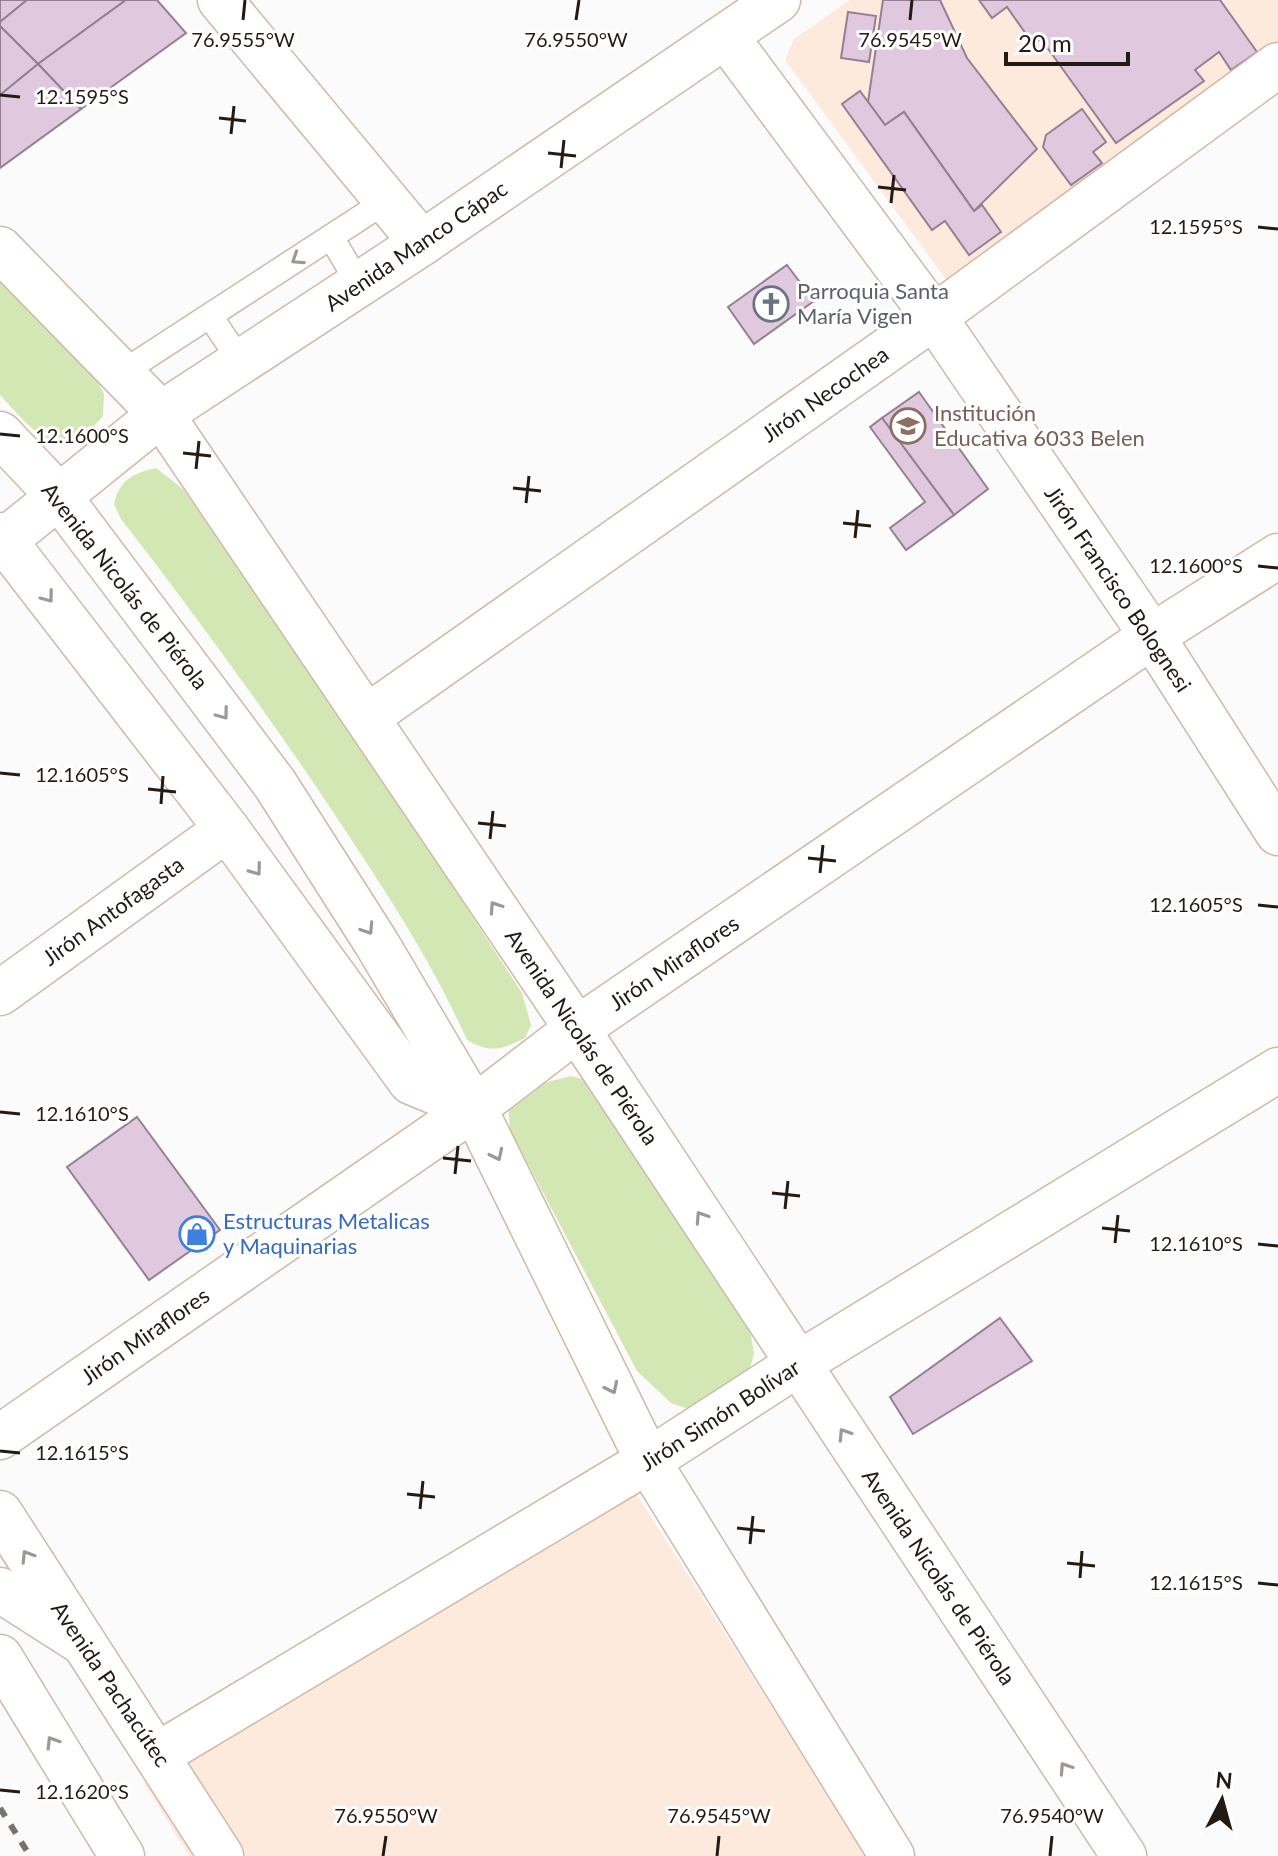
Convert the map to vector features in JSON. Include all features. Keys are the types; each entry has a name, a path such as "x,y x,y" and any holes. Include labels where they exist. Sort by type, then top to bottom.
{"street":[{"path":"220,0 422,243"},
{"name":"Avenida Manco Cápac","path":"2,540 161,414 422,243 727,38 778,0"},
{"name":"Jirón Francisco Bolognesi","path":"727,38 934,317 1152,636 1278,833"},
{"name":"Jirón Necochea","path":"367,717 934,317 1278,65"},
{"name":"Avenida Nicolás de Piérola","path":"0,249 161,414 577,1029 1124,1856"},
{"name":"Avenida Nicolás de Piérola","path":"0,434 57,494 275,784 377,944 474,1108 648,1461 892,1856"},
{"path":"2,540 227,829 411,1082 474,1108"},
{"name":"Jirón Miraflores","path":"0,1437 474,1108 577,1029 1152,636 1278,556"},
{"name":"Jirón Antofagasta","path":"0,993 227,829"},
{"name":"Jirón Simón Bolívar","path":"159,1754 648,1461 798,1364 1278,1070"},
{"name":"Avenida Pachacútec","path":"0,1513 80,1641 159,1754 221,1856"},
{"path":"0,1590 80,1641"},
{"path":"0,1657 122,1856"}],"lane":[{"path":"120,374 386,201"},
{"path":"331,237 359,284"},
{"path":"210,316 241,362"}],"shaded area":[{"path":"850,0 1278,0 1278,41 948,282 785,60 794,39"},
{"path":"612,1456 867,1856 189,1856 144,1783"}],"green space":[{"path":"0,281 98,382 104,394 103,416 87,432 73,440 60,442 36,432 0,395"},
{"path":"156,468 183,489 367,755 522,993 531,1025 525,1038 496,1048 483,1047 467,1040 426,959 345,830 236,672 121,519 114,504 124,483 134,475"},
{"path":"571,1076 582,1079 597,1093 749,1323 754,1354 749,1372 688,1409 671,1403 637,1371 510,1130 508,1106 532,1086"}],"building":[{"path":"0,0 27,0 0,22"},
{"path":"27,0 126,0 38,64 0,26 0,22"},
{"path":"126,0 157,0 186,33 81,109 38,64"},
{"path":"883,0 940,0 967,58 1037,149 974,211 904,112 885,125 868,102"},
{"path":"979,0 1220,0 1257,52 1231,70 1219,52 1195,70 1204,81 1116,143 1041,39 1033,44 1007,7 992,18"},
{"path":"848,12 876,16 869,62 841,58"},
{"path":"0,26 38,64 0,95"},
{"path":"38,64 81,109 0,168 0,95"},
{"path":"860,91 885,125 904,112 974,211 982,205 1001,232 969,255 945,221 932,230 842,104"},
{"path":"1082,109 1106,142 1093,152 1102,163 1071,185 1043,147 1046,135"},
{"name":"Parroquia Santa María Vigen","path":"787,265 814,301 754,344 728,307"},
{"path":"919,392 988,489 954,515 882,418"},
{"path":"882,418 954,515 906,550 890,528 925,502 870,427"},
{"path":"137,1117 220,1230 149,1280 67,1167"},
{"path":"1000,1318 1032,1361 913,1434 890,1397"}],"railway":[{"path":"0,1808 30,1856"}],"place":[{"name":"Parroquia Santa María Vigen","path":"771,304"},
{"name":"Institución Educativa 6033 Belen","path":"908,426"},
{"name":"Estructuras Metalicas y Maquinarias","path":"197,1234"}]}
